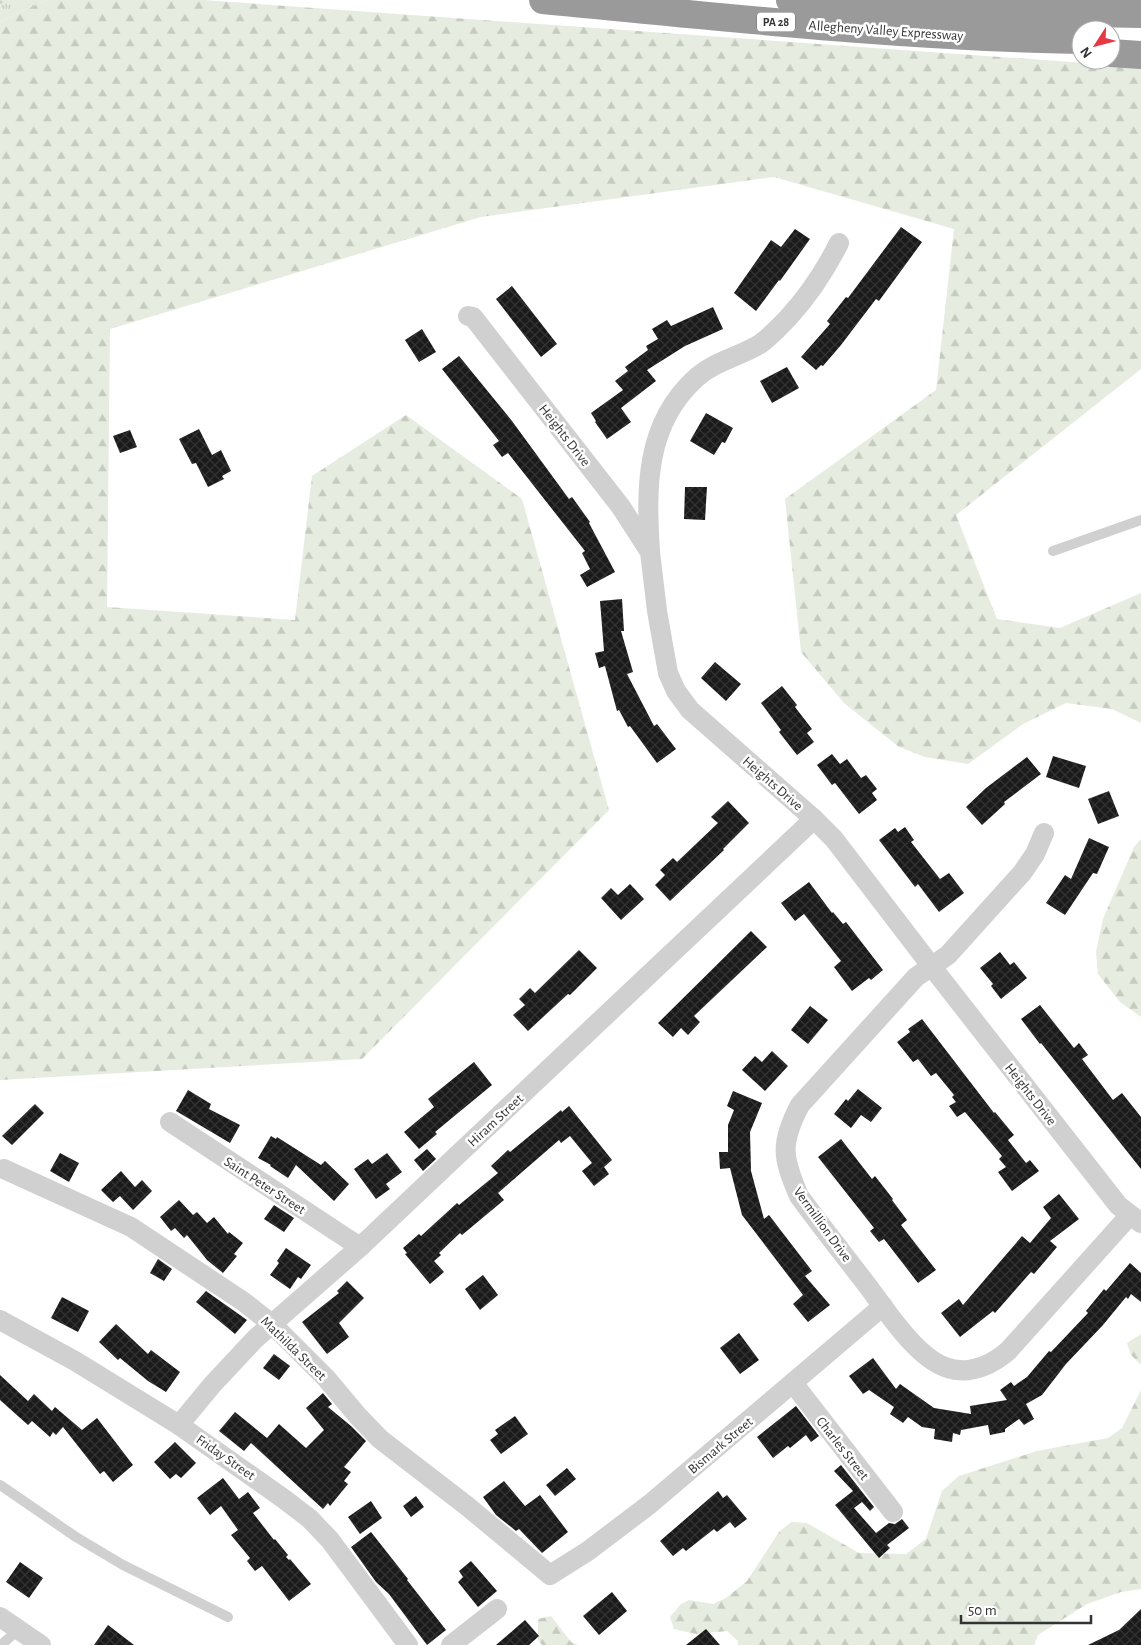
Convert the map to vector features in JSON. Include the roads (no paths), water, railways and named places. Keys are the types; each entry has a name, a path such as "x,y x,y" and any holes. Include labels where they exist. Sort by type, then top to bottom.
{"highway":[{"name":"Allegheny Valley Expressway","path":"543,0 783,23 1009,38 1071,40"},
{"name":"Allegheny Valley Expressway","path":"790,0 908,10 1141,14"},
{"path":"1009,38 1071,47"},
{"path":"1121,40 1141,41"},
{"path":"1121,54 1141,55"}],"street":[{"path":"650,552 649,480 654,450 661,426 675,402 697,378 719,362 760,344 777,329 805,300 826,270 839,243"},
{"name":"Heights Drive","path":"468,316 473,317 615,499 650,552 668,673 676,691 690,710 814,819 834,839 1118,1205 1136,1219"},
{"name":"Hiram Street","path":"179,1424 218,1378 255,1339 360,1247 814,819"},
{"name":"Vermillion Drive","path":"1044,833 1035,854 1022,873 948,956 916,977 800,1105 790,1124 786,1138 785,1154 791,1178 799,1196 907,1337 930,1360 946,1368 962,1371 978,1369 995,1362 1008,1351 1136,1219"},
{"name":"Saint Peter Street","path":"170,1122 360,1247"},
{"name":"Mathilda Street","path":"4,1169 131,1227 244,1302 272,1324 326,1378 356,1415 380,1439 467,1506 550,1575"},
{"name":"Bismark Street","path":"550,1575 588,1551 650,1504 883,1306"},
{"name":"Friday Street","path":"0,1320 75,1361 179,1424 310,1519 330,1540 408,1645"},
{"name":"Charles Street","path":"793,1383 893,1512"},
{"path":"451,1645 497,1609"},
{"path":"0,1617 41,1645"}],"lane":[{"path":"1053,551 1141,520"},
{"path":"0,1485 76,1537 123,1566 228,1617"},
{"path":"1,1645 18,1630"}]}
